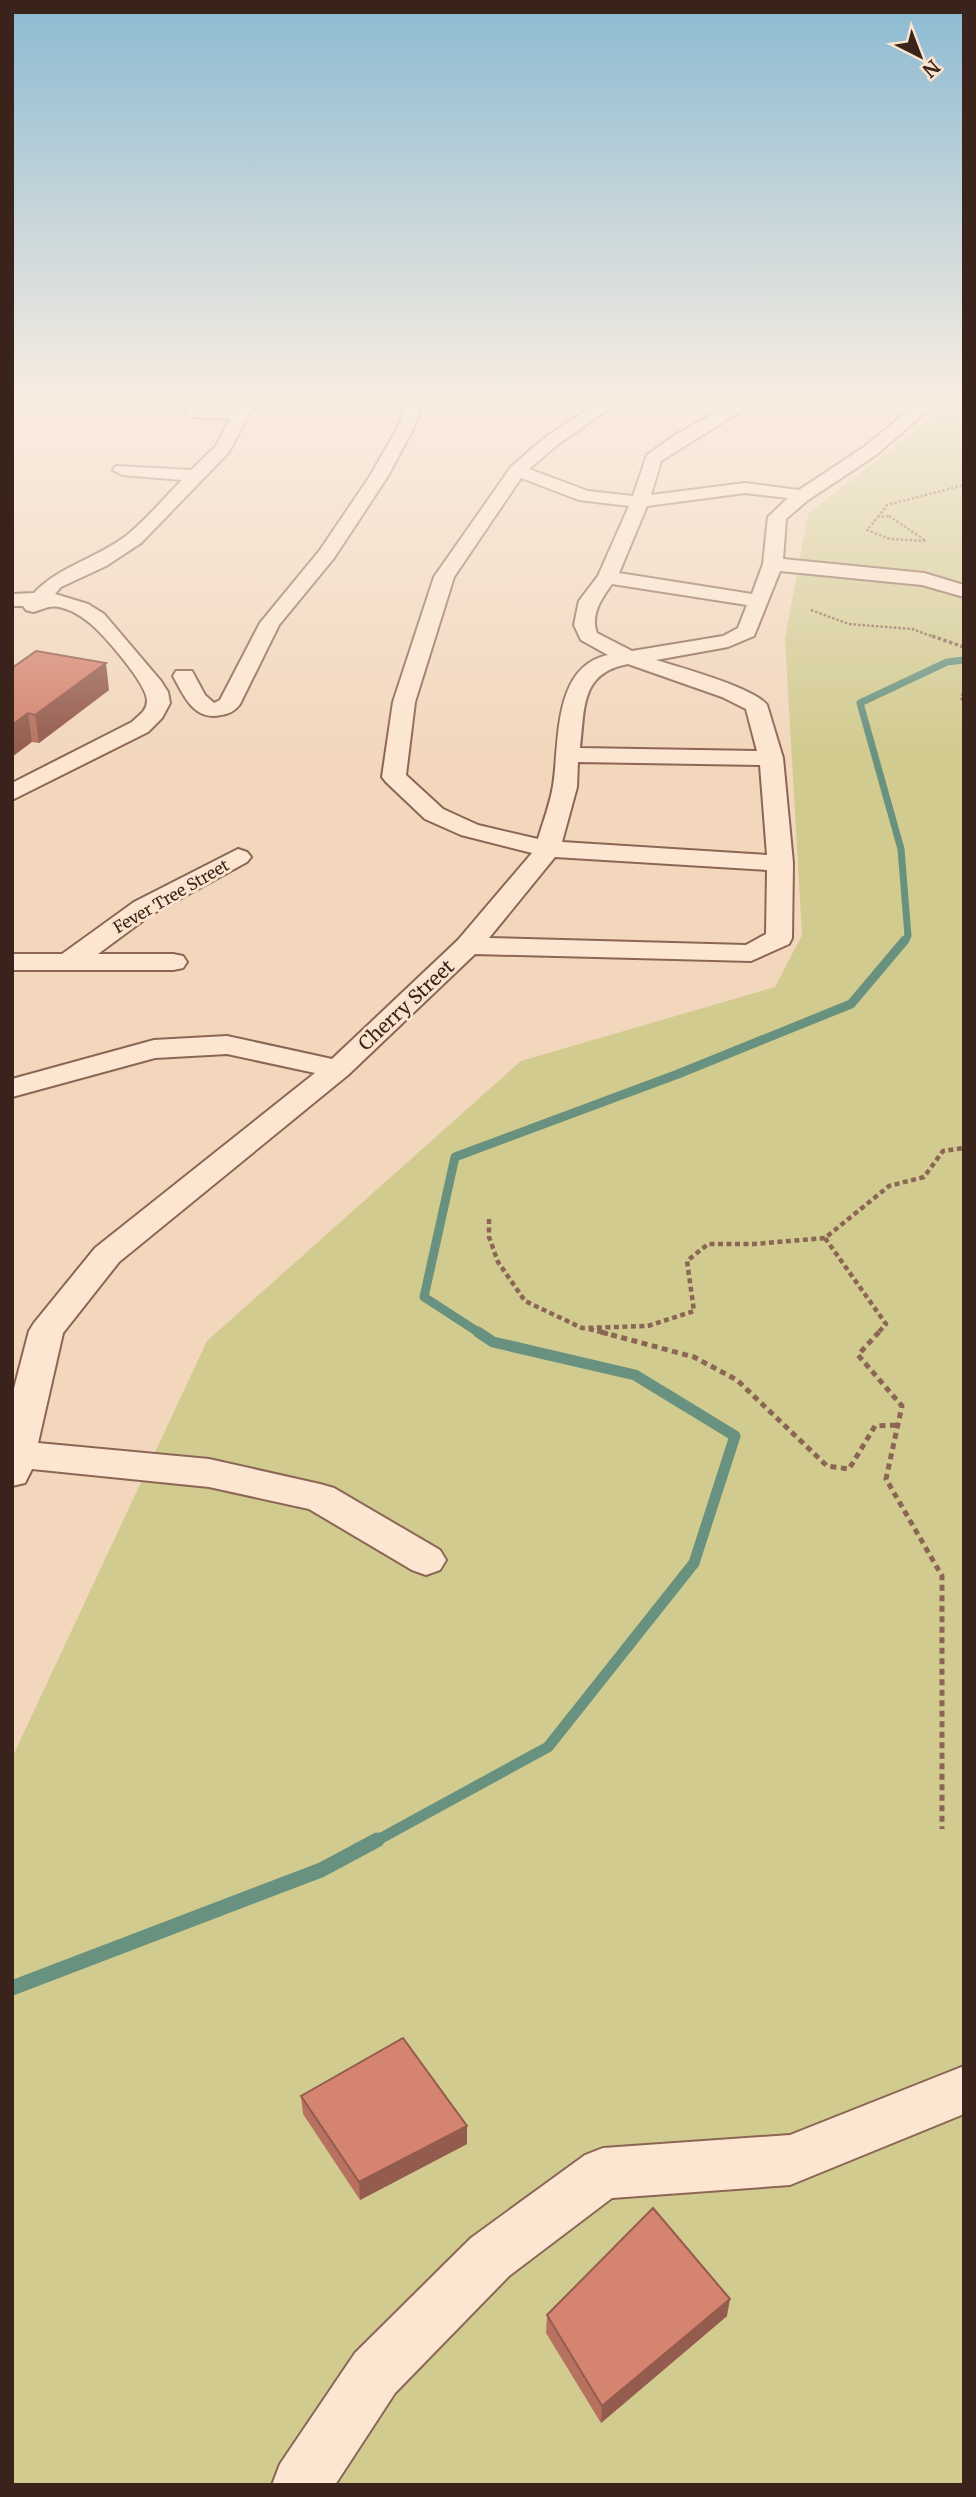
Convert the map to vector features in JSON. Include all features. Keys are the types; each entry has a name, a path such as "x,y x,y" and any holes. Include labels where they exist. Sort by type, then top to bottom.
{"street":[{"path":"12,617 26,611 54,583 99,562 134,539 154,519"},
{"path":"184,676 200,706 211,711 229,704 270,624 327,554 351,519"},
{"path":"484,519 444,577 404,702 394,777 434,814 470,830 548,849 780,863"},
{"path":"468,946 751,953 779,938 780,863 771,758 755,705 730,692 627,657 588,636 584,625 589,601 607,577 633,519"},
{"name":"Cherry Street","path":"16,1464 46,1331 107,1255 338,1069 468,946 548,849 565,787 576,696 588,673 606,662 728,641 747,632 773,564 777,519"},
{"path":"773,564 924,579 964,591"},
{"path":"607,577 759,601"},
{"path":"12,600 39,597 68,602 96,615 153,685 159,695 160,705 154,715 140,727 12,793"},
{"path":"567,755 771,758"},
{"name":"Fever Tree Street","path":"71,961 143,908 238,857"},
{"path":"12,962 173,962"},
{"path":"12,1087 154,1049 227,1045 338,1069"},
{"path":"16,1464 209,1472 320,1498 426,1560"},
{"path":"301,2485 375,2373 490,2257 603,2173 790,2160 964,2090"}],"path":[{"path":"874,519 867,530 890,539 918,543 926,541 893,519"},
{"path":"811,610 849,625 912,629 964,648"},
{"path":"964,693 961,698 964,700"},
{"path":"582,1328 648,1326 694,1311 687,1261 708,1244 754,1244 825,1238 889,1186 924,1177 943,1151 964,1148"},
{"path":"489,1219 489,1237 498,1262 525,1301 582,1328 694,1357 737,1380 827,1466 849,1469 875,1426 898,1425"},
{"path":"825,1238 886,1324 858,1355 902,1406 886,1479 942,1576 942,1829"}],"shaded area":[{"path":"807,519 964,519 964,2485 12,2485 12,1758 207,1341 521,1061 775,987 802,935 785,638"}],"building":[{"path":"36,651 106,663 35,715 28,713 12,725 12,668"},
{"path":"403,2038 467,2126 359,2182 301,2096"},
{"path":"653,2208 730,2299 602,2406 547,2315"}],"waterway":[{"path":"904,941 908,936 901,849 860,703 947,662 964,660"},
{"path":"481,1334 424,1297 455,1157 678,1074 851,1004 905,940"},
{"path":"374,1842 548,1747 694,1563 735,1436 635,1375 493,1342 481,1334"},
{"path":"12,1988 321,1870 377,1840"}]}
